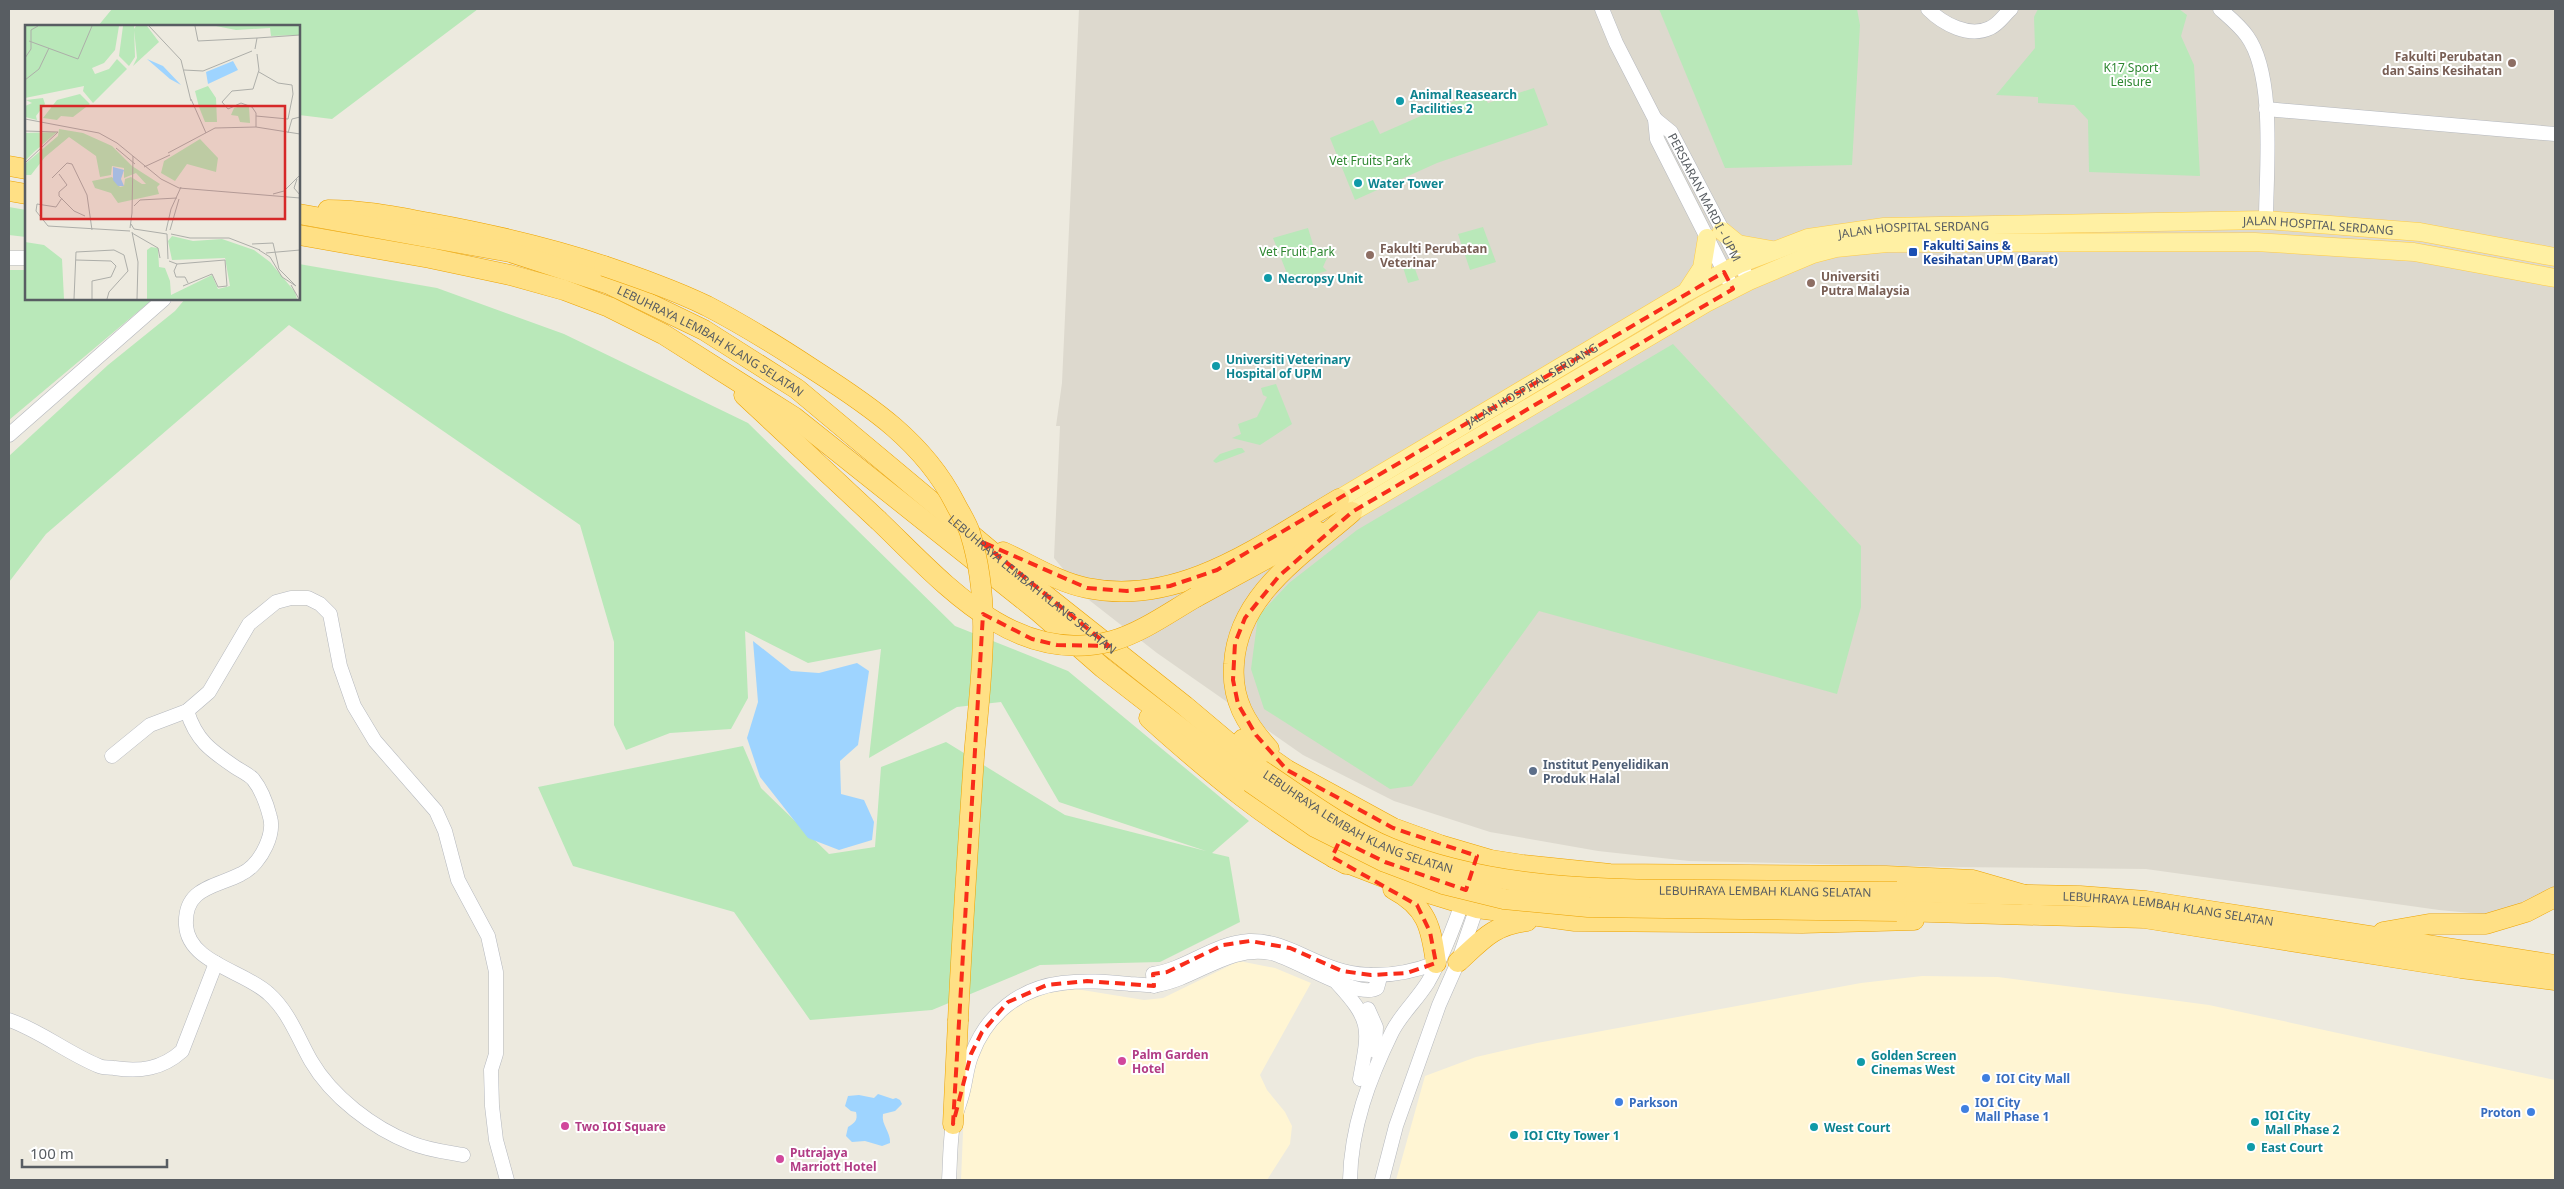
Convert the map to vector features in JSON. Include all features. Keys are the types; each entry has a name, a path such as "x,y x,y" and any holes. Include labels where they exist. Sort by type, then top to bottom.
{"highway":[{"path":"9,166 25,169"},
{"path":"9,191 25,194"},
{"path":"300,209 356,210 506,237 604,266 663,286 751,330 868,405 908,438 930,462 949,491 970,531 984,592 983,649 963,921 953,1124"},
{"name":"LEBUHRAYA LEMBAH KLANG SELATAN","path":"300,214 510,252 609,284 704,330 797,389 980,541 1185,706 1255,776 1314,828 1385,862 1443,884 1504,899 1588,907 1897,901 2025,895 2146,901 2371,934 2555,965"},
{"name":"LEBUHRAYA LEMBAH KLANG SELATAN","path":"300,235 430,258 564,290 609,307 706,360 794,417 1039,612 1103,668 1255,776"},
{"path":"706,360 971,607 1013,632 1057,645 1089,646 1114,640 1196,597 1346,506"},
{"path":"980,541 1058,578 1087,588 1127,591 1170,586 1217,570 1346,506"},
{"path":"1287,770 1256,735 1238,704 1232,680 1235,643 1245,618 1261,593 1346,506"},
{"path":"1103,668 1134,705 1199,763 1261,810 1334,858 1407,897 1417,905 1428,925 1436,963"},
{"path":"1185,706 1216,721 1287,770 1393,828 1484,858 1523,865 1610,874 1886,876 1973,880 2025,895"},
{"path":"1334,858 1469,906 1546,918 1609,922 1802,924 1927,919 1972,912"},
{"path":"2371,934 2429,924 2486,924 2526,912 2555,897"},
{"name":"LEBUHRAYA LEMBAH KLANG SELATAN","path":"1897,901 1972,912 2144,918 2461,968 2555,980"},
{"path":"1458,962 1492,931 1517,922 1546,918"},
{"path":"2461,968 2555,989"}],"main road":[{"name":"JALAN HOSPITAL SERDANG","path":"1346,506 1685,293 1732,268 1772,250 1817,236 1884,227 2266,220 2420,232 2555,257"},
{"path":"1685,293 1702,268 1715,235 1738,244 1772,250"},
{"name":"JALAN HOSPITAL SERDANG","path":"1346,506 1741,285 1791,262 1828,250 1897,243 2255,242 2414,252 2555,278"}],"street":[{"name":"PERSIARAN MARDI - UPM","path":"1602,9 1616,43 1655,118 1671,132 1715,235 1741,285"},
{"path":"1928,9 1950,25 1975,32 1990,28 2011,9"},
{"path":"2220,9 2247,36 2262,70 2266,109 2266,220"},
{"path":"2266,109 2555,134"},
{"path":"9,258 25,258"},
{"path":"9,435 163,300"},
{"path":"112,756 150,724 187,711 209,692 249,624 261,612 276,602 291,598 308,598 320,604 330,614 340,666 354,706 375,741 436,811 445,831 458,880 488,936 496,972 496,1054 492,1070 492,1106 496,1140 507,1180"},
{"path":"187,711 199,740 253,780 270,818 271,830 268,841 254,865 242,874 206,887 190,904 186,915 187,937 194,948 216,963 247,978 282,1005 312,1062 325,1081 347,1103 373,1122 411,1143 439,1151 463,1154"},
{"path":"1382,1180 1396,1126 1440,1005 1458,962 1469,906 1484,858"},
{"path":"1365,1080 1392,1031 1428,982 1436,963 1469,906"},
{"path":"949,1180 953,1124 971,1054 982,1032 1008,1002 1025,992 1064,982 1153,980 1170,982 1224,957 1255,951 1289,953 1342,971 1371,975 1407,973 1436,963"},
{"path":"1289,953 1348,986 1374,990 1377,988 1379,981 1371,975"},
{"path":"9,1020 32,1028 100,1066 145,1070 160,1066 172,1060 182,1051 216,963"},
{"path":"1333,979 1354,1002 1365,1020 1367,1042 1365,1080"},
{"path":"1348,986 1369,1010 1376,1027 1352,1143 1350,1180"}],"highlighted area":[{"path":"1724,272 1733,289 1352,512 1279,576 1245,618 1235,643 1233,680 1238,704 1256,735 1287,770 1393,828 1477,856 1466,890 1385,862 1340,840 1332,857 1417,905 1430,932 1436,963 1407,973 1371,975 1342,971 1290,948 1250,941 1223,945 1167,972 1153,974 1154,986 1087,981 1047,985 1008,1002 982,1032 971,1054 953,1124 983,614 1032,639 1057,645 1109,646 980,541 1087,588 1127,591 1170,586 1217,570"}],"shaded area":[{"name":"Universiti Putra Malaysia","path":"1079,9 2555,9 2555,886 2549,892 2492,915 2439,910 2146,869 1689,861 1598,851 1490,832 1394,801 1303,755 1157,653 1089,600 1054,558 1060,426 1056,426 1062,383"},
{"name":"Palm Garden Hotel","path":"1239,961 1275,968 1311,983 1260,1075 1267,1090 1285,1112 1292,1126 1290,1144 1267,1180 961,1180 964,1108 970,1082 982,1047 991,1030 1005,1014 1025,1001 1049,993 1076,989 1144,1000 1163,998"},
{"name":"IOI City Mall","path":"1922,976 1998,977 2209,1005 2555,1080 2555,1180 1396,1180 1425,1076 1476,1057 1537,1043 1861,983"}],"green space":[{"path":"112,9 478,9 332,119 300,115 300,25 99,25"},
{"path":"1659,9 1857,9 1860,25 1852,165 1725,168"},
{"name":"K17 Sport Leisure","path":"2038,9 2179,9 2187,15 2181,36 2194,65 2200,176 2089,172 2088,120 2074,105 2038,103 2038,97 1996,95 2035,48 2034,17"},
{"name":"Vet Fruits Park","path":"1534,88 1548,125 1437,163 1355,200 1330,138 1373,120 1380,134 1480,90 1488,103"},
{"path":"9,207 25,210 25,237 9,235"},
{"path":"1483,227 1496,262 1470,270 1458,234"},
{"name":"Vet Fruit Park","path":"1308,228 1315,251 1324,250 1327,258 1323,267 1327,271 1290,281 1273,238"},
{"path":"1411,258 1419,280 1408,283 1401,261"},
{"path":"300,264 437,288 564,334 748,423 955,626 1068,671 1249,821 1212,853 1229,857 1240,922 1160,962 1040,965 932,1010 810,1020 734,912 573,866 538,787 743,746 761,788 829,854 875,847 881,767 946,742 1065,815 1206,851 1059,802 1001,702 957,707 869,758 881,649 808,663 745,631 748,698 731,729 670,733 626,750 614,725 614,642 580,525 289,325 46,534 9,582 9,456 108,365 175,311 184,300 300,300"},
{"path":"9,270 25,270 25,300 152,300 9,420"},
{"path":"1673,344 1861,546 1861,607 1837,694 1539,611 1412,786 1390,789 1264,709 1251,669 1258,616 1289,583 1357,530"},
{"path":"1276,384 1292,424 1260,445 1232,438 1241,434 1238,424 1257,417 1267,397 1263,395 1261,388"},
{"path":"1242,448 1245,452 1216,463 1213,461 1220,454"}],"water":[{"path":"753,641 791,671 819,673 857,663 869,671 858,745 840,761 841,794 864,800 874,822 872,840 839,850 808,838 760,777 747,738 758,702"},
{"path":"878,1094 893,1099 896,1098 902,1104 895,1111 883,1114 883,1122 889,1135 890,1143 882,1146 865,1141 852,1142 846,1136 848,1127 855,1121 857,1115 856,1112 851,1111 845,1106 848,1096 859,1095 874,1098"}],"place":[{"name":"Fakulti Perubatan dan Sains Kesihatan","path":"2512,63"},
{"name":"Animal Reasearch Facilities 2","path":"1400,101"},
{"name":"Water Tower","path":"1358,183"},
{"name":"Fakulti Sains & Kesihatan UPM (Barat)","path":"1913,252"},
{"name":"Fakulti Perubatan Veterinar","path":"1370,255"},
{"name":"Necropsy Unit","path":"1268,278"},
{"name":"Universiti Putra Malaysia","path":"1811,283"},
{"name":"Universiti Veterinary Hospital of UPM","path":"1216,366"},
{"name":"Institut Penyelidikan Produk Halal","path":"1533,771"},
{"name":"Palm Garden Hotel","path":"1122,1061"},
{"name":"Golden Screen Cinemas West","path":"1861,1062"},
{"name":"IOI City Mall","path":"1986,1078"},
{"name":"Parkson","path":"1619,1102"},
{"name":"IOI City Mall Phase 1","path":"1965,1109"},
{"name":"Proton","path":"2531,1112"},
{"name":"IOI City Mall Phase 2","path":"2255,1122"},
{"name":"Two IOI Square","path":"565,1126"},
{"name":"West Court","path":"1814,1127"},
{"name":"IOI CIty Tower 1","path":"1514,1135"},
{"name":"East Court","path":"2251,1147"},
{"name":"Putrajaya Marriott Hotel","path":"780,1159"}]}
